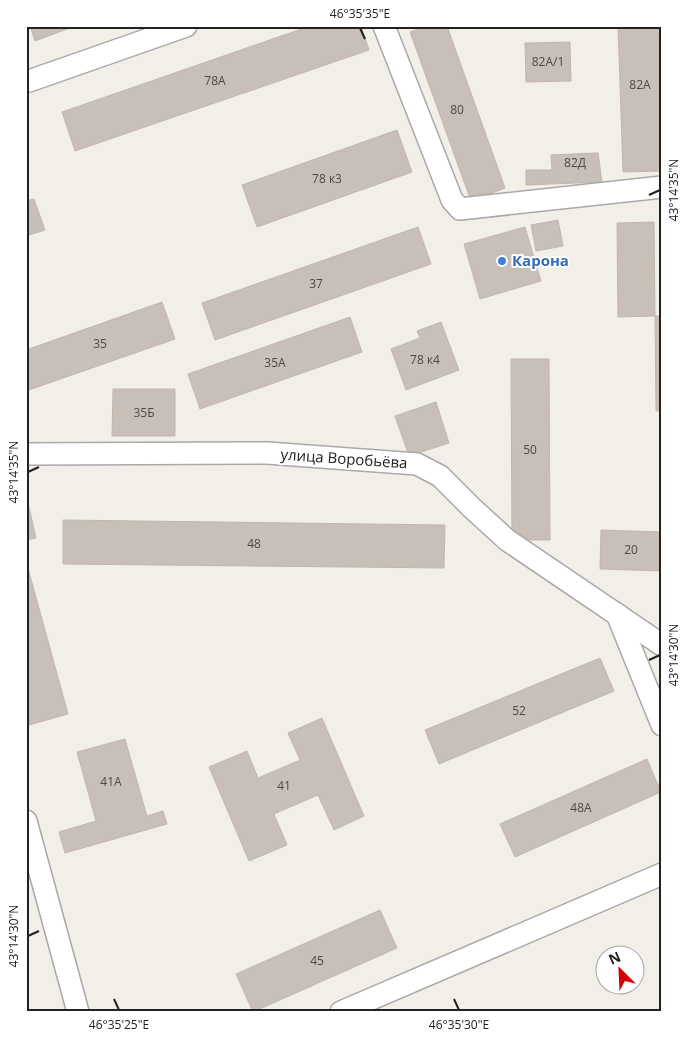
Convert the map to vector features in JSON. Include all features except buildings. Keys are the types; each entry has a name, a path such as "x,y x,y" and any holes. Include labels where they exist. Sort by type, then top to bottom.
{"street":[{"path":"29,81 186,26"},
{"path":"384,26 452,200 460,209 662,187"},
{"name":"улица Воробьёва","path":"26,454 267,453 417,464 440,476 507,540 662,645"},
{"path":"617,614 662,725"},
{"path":"26,821 29,847 78,1012"},
{"path":"341,1012 662,874"}],"place":[{"name":"Карона","path":"502,261"}]}
